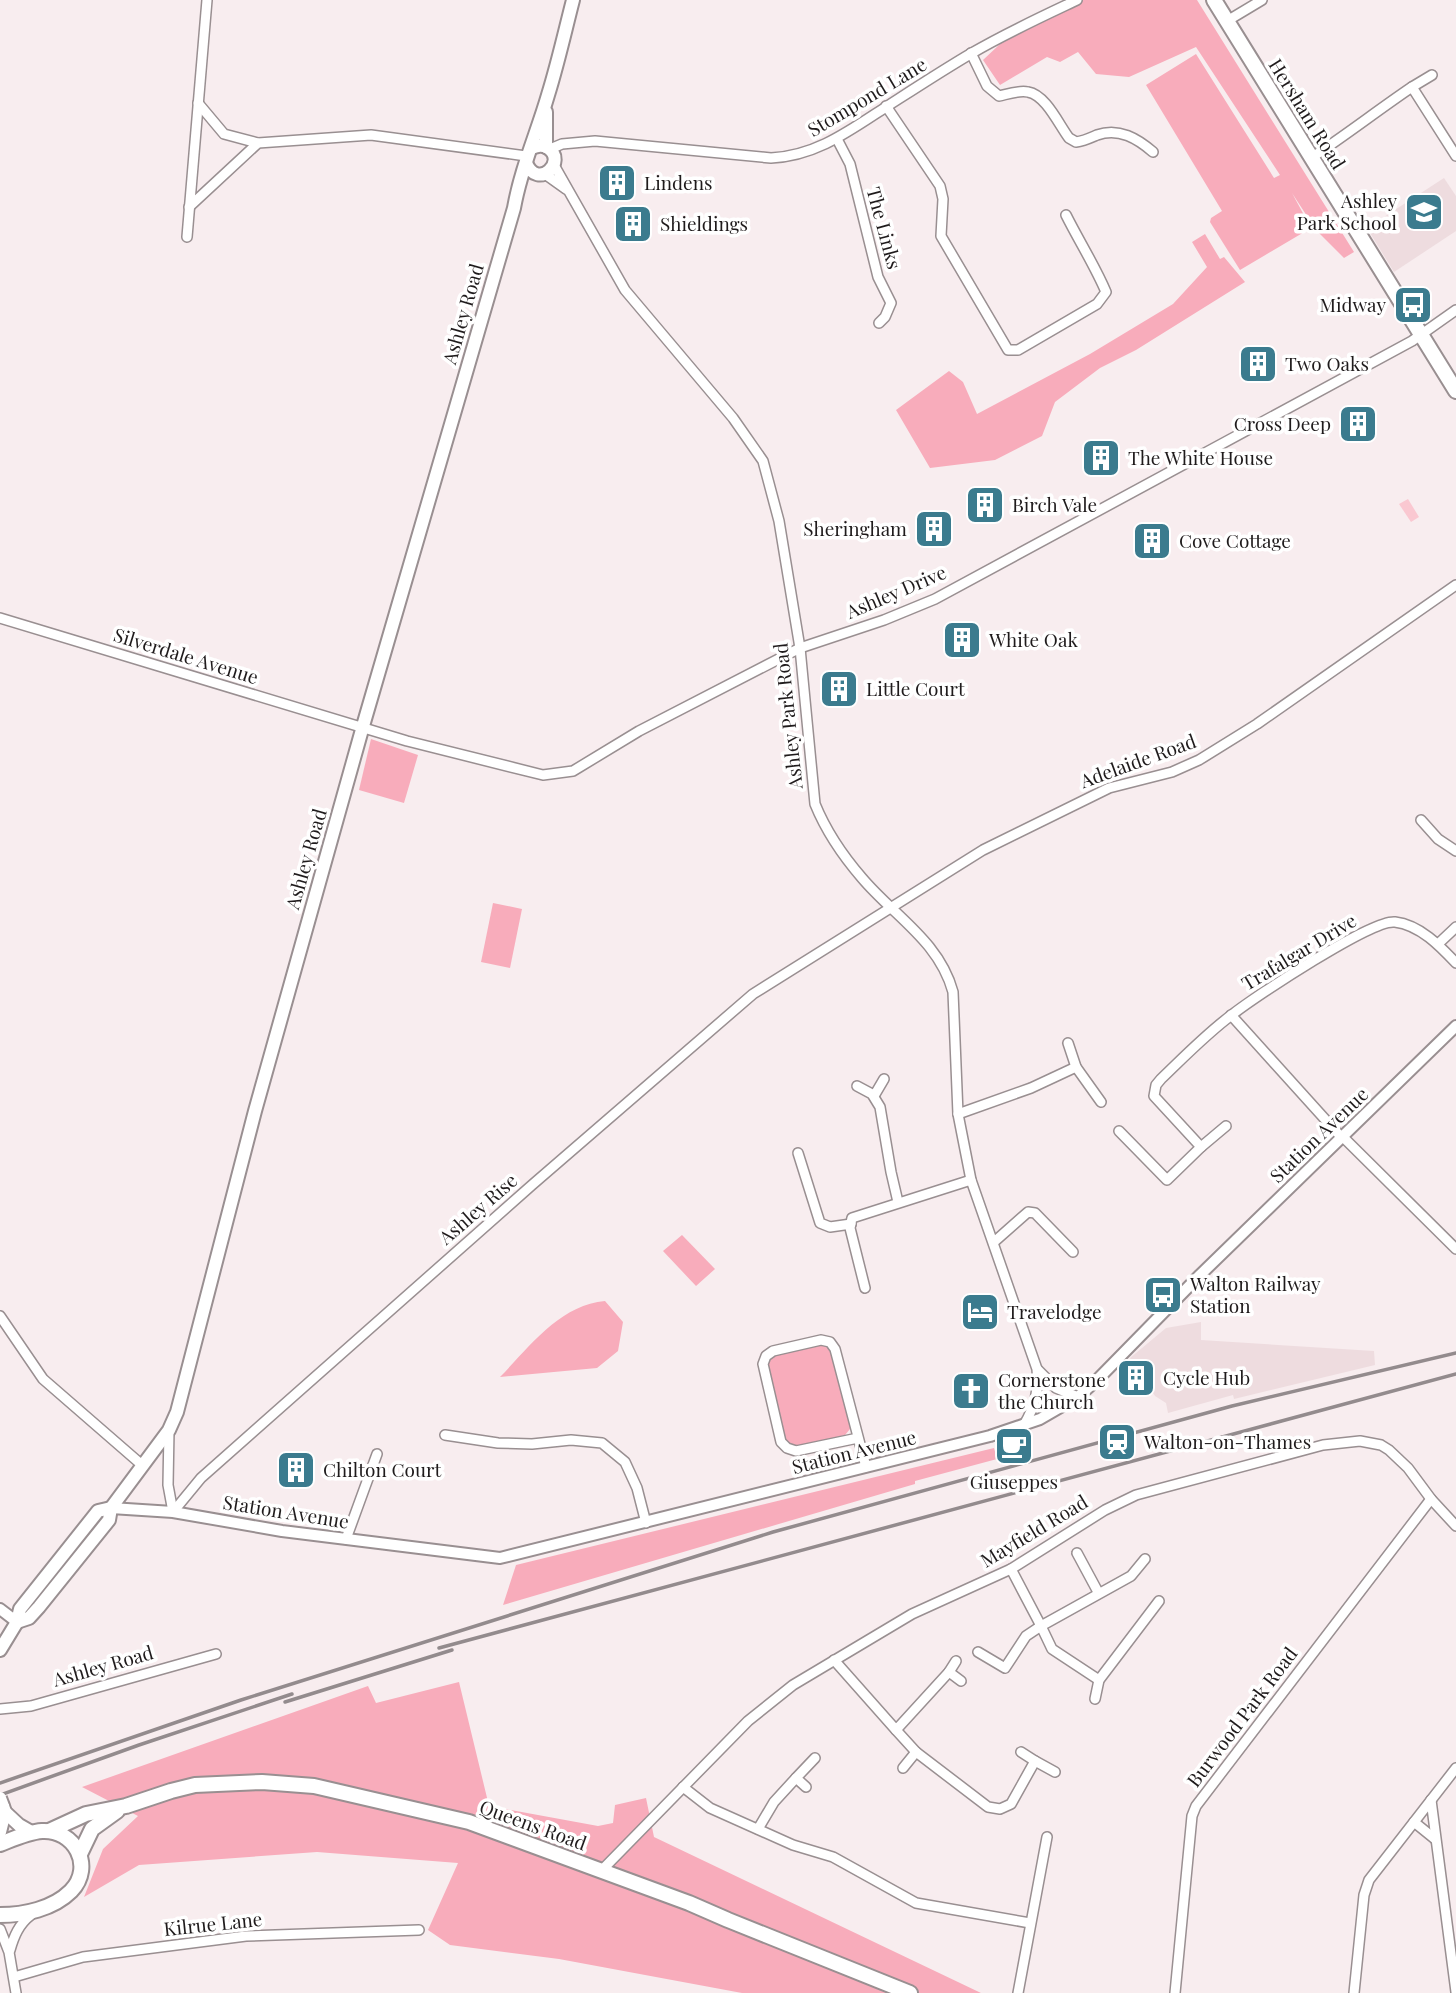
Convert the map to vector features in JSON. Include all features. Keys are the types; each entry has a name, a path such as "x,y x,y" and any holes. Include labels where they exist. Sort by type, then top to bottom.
{"main road":[{"name":"Ashley Road","path":"0,1650 17,1622 20,1609 98,1511 111,1508 169,1430 177,1412 255,1111 363,726 528,156 548,97 573,0"},
{"name":"Hersham Road","path":"1214,0 1456,391"},
{"name":"Ashley Road","path":"514,208 547,162 548,97"},
{"path":"536,146 547,162 528,156 536,146"},
{"name":"Queens Road","path":"0,1844 33,1833 49,1831 86,1814 126,1806 195,1785 262,1782 314,1786 469,1822 690,1903 910,1993"},
{"path":"0,1832 3,1805"},
{"path":"3,1805 19,1825 33,1833"},
{"name":"Queens Road","path":"35,1912 72,1889 80,1875 80,1854 92,1829 126,1806"},
{"path":"49,1831 60,1833 67,1838 80,1854"},
{"path":"0,1915 35,1912"}],"street":[{"path":"187,237 208,0"},
{"name":"Stompond Lane","path":"547,162 562,145 595,141 771,158 790,157 807,152 837,139 971,53 1077,0"},
{"path":"1227,21 1262,0"},
{"path":"971,53 987,86 999,96 1030,92 1040,97 1069,138 1076,142 1100,134 1120,133 1133,137 1153,152"},
{"path":"1311,158 1359,126 1385,104 1432,75"},
{"path":"1412,87 1453,158"},
{"path":"198,103 224,134 258,143 372,135 528,156"},
{"path":"886,106 940,186 943,199 941,236 1008,350 1018,350 1105,297 1101,279 1066,215"},
{"name":"The Links","path":"837,139 850,164 878,277 891,303 879,323"},
{"path":"189,207 258,143"},
{"name":"Ashley Park Road","path":"547,162 571,192 625,290 733,418 763,461 779,521 800,648 815,804 824,827 862,878 922,937 939,958 953,992 958,1114 971,1180 1037,1369 1035,1406 1024,1425"},
{"path":"1420,335 1456,310"},
{"name":"Ashley Drive","path":"363,726 407,741 543,775 573,771 639,731 800,648 884,620 935,598 1420,335"},
{"name":"Adelaide Road","path":"892,908 982,850 1072,805 1109,788 1172,772 1199,760 1257,724 1456,585"},
{"name":"Silverdale Avenue","path":"0,618 363,726"},
{"path":"1421,820 1438,839 1456,851"},
{"name":"Ashley Rise","path":"173,1512 211,1469 753,993 892,908"},
{"name":"Trafalgar Drive","path":"1201,1147 1158,1102 1154,1096 1156,1085 1231,1015 1341,944 1384,922 1397,922 1416,929 1438,944 1456,963"},
{"path":"1438,944 1456,927"},
{"path":"1231,1015 1342,1137 1456,1249"},
{"name":"Station Avenue","path":"111,1508 173,1512 346,1539 500,1558 1024,1425 1056,1411 1078,1397 1456,1026"},
{"path":"1068,1044 1076,1067 1101,1102"},
{"path":"958,1114 1031,1088 1076,1067"},
{"path":"874,1096 884,1079"},
{"path":"857,1086 874,1096 880,1107 898,1202"},
{"path":"1119,1130 1167,1180 1226,1126"},
{"path":"799,1153 820,1223 830,1227 851,1224"},
{"path":"865,1288 850,1228 852,1218 971,1180"},
{"path":"994,1242 1028,1212 1035,1213 1073,1252"},
{"path":"0,1316 43,1379 142,1465"},
{"path":"858,1438 796,1451 787,1448 781,1442 763,1364 766,1356 821,1340 830,1342 835,1349 866,1467"},
{"path":"1037,1369 1056,1388 1078,1397"},
{"path":"169,1430 168,1485 173,1512"},
{"path":"445,1435 498,1443 532,1444 571,1440 602,1443 625,1462 637,1488 646,1523"},
{"name":"Mayfield Road","path":"601,1871 748,1721 793,1685 912,1614 1011,1569 1105,1510 1136,1495 1323,1446 1360,1441 1381,1445 1408,1468 1456,1526"},
{"path":"346,1539 377,1454"},
{"name":"Burwood Park Road","path":"1175,1993 1192,1816 1196,1806 1431,1499"},
{"path":"1077,1553 1098,1592"},
{"path":"978,1652 1005,1668 1026,1636 1098,1592 1131,1576 1145,1559"},
{"path":"1011,1569 1052,1649 1099,1680"},
{"path":"1095,1699 1099,1680 1159,1601"},
{"path":"0,1609 17,1622"},
{"name":"Ashley Road","path":"0,1709 31,1706 216,1654"},
{"path":"834,1660 916,1752 988,1807 1000,1809 1011,1804 1035,1760"},
{"path":"896,1730 921,1705 956,1661"},
{"path":"949,1672 961,1681"},
{"path":"903,1768 916,1752"},
{"path":"1021,1752 1055,1772"},
{"path":"758,1829 774,1802 815,1758"},
{"path":"1353,1993 1364,1895 1369,1880 1456,1768"},
{"path":"796,1779 806,1787"},
{"path":"683,1787 710,1808 793,1845 833,1857 916,1903 1030,1923"},
{"path":"1431,1800 1456,1992"},
{"path":"1414,1822 1435,1839"},
{"path":"1018,1993 1047,1837"},
{"path":"9,1952 23,1920 35,1912"},
{"path":"0,1929 9,1952 16,1993"},
{"name":"Kilrue Lane","path":"15,1977 83,1957 246,1937 419,1930"}],"shaded area":[{"path":"1077,0 1197,0 1354,252 1344,258 1316,230 1292,193 1311,228 1240,270 1210,222 1211,218 1222,211 1146,85 1196,54 1274,178 1280,175 1196,47 1129,77 1096,74 1078,52 1060,62 1047,57 1000,85 983,60 1016,29"},
{"name":"Ashley Park School","path":"1444,178 1456,196 1456,231 1394,272 1367,228"},
{"path":"1205,234 1220,259 1224,257 1245,282 1136,350 1100,368 1055,402 1042,436 995,460 930,468 896,410 949,371 963,382 977,414 1090,354 1173,304 1207,267 1192,242"},
{"path":"1408,499 1419,517 1411,522 1399,504"},
{"path":"371,739 418,755 404,803 359,790"},
{"path":"493,903 522,909 510,968 481,962"},
{"path":"682,1235 715,1269 696,1286 663,1251"},
{"path":"605,1301 623,1322 618,1351 597,1368 500,1377 535,1340 560,1319 589,1304"},
{"path":"1201,1322 1201,1340 1374,1351 1375,1365 1234,1399 1233,1395 1168,1413 1166,1403 1155,1396 1130,1358 1166,1328"},
{"path":"823,1344 829,1346 850,1417 850,1429 845,1435 796,1446 784,1438 767,1363 771,1356"},
{"path":"994,1448 997,1459 915,1481 915,1484 503,1605 516,1565"},
{"path":"459,1682 489,1806 598,1826 613,1823 615,1805 646,1798 654,1837 981,1993 742,1993 559,1959 450,1945 428,1930 458,1863 317,1852 139,1865 84,1897 103,1849 138,1816 82,1787 368,1686 376,1703"}],"railway":[{"path":"0,1783 241,1700 773,1532 1232,1406 1456,1353"},
{"path":"439,1648 1456,1374"},
{"path":"285,1702 452,1650"},
{"path":"0,1795 292,1694"}],"place":[{"name":"Lindens","path":"617,183"},
{"name":"Ashley Park School","path":"1424,212"},
{"name":"Shieldings","path":"633,224"},
{"name":"Midway","path":"1413,305"},
{"name":"Two Oaks","path":"1258,364"},
{"name":"Cross Deep","path":"1358,424"},
{"name":"The White House","path":"1101,458"},
{"name":"Birch Vale","path":"985,505"},
{"name":"Sheringham","path":"934,529"},
{"name":"Cove Cottage","path":"1152,541"},
{"name":"White Oak","path":"962,640"},
{"name":"Little Court","path":"839,689"},
{"name":"Walton Railway Station","path":"1163,1295"},
{"name":"Travelodge","path":"980,1312"},
{"name":"Cycle Hub","path":"1136,1378"},
{"name":"Cornerstone the Church","path":"971,1391"},
{"name":"Walton-on-Thames","path":"1117,1442"},
{"name":"Giuseppes","path":"1014,1446"},
{"name":"Chilton Court","path":"296,1470"}]}
